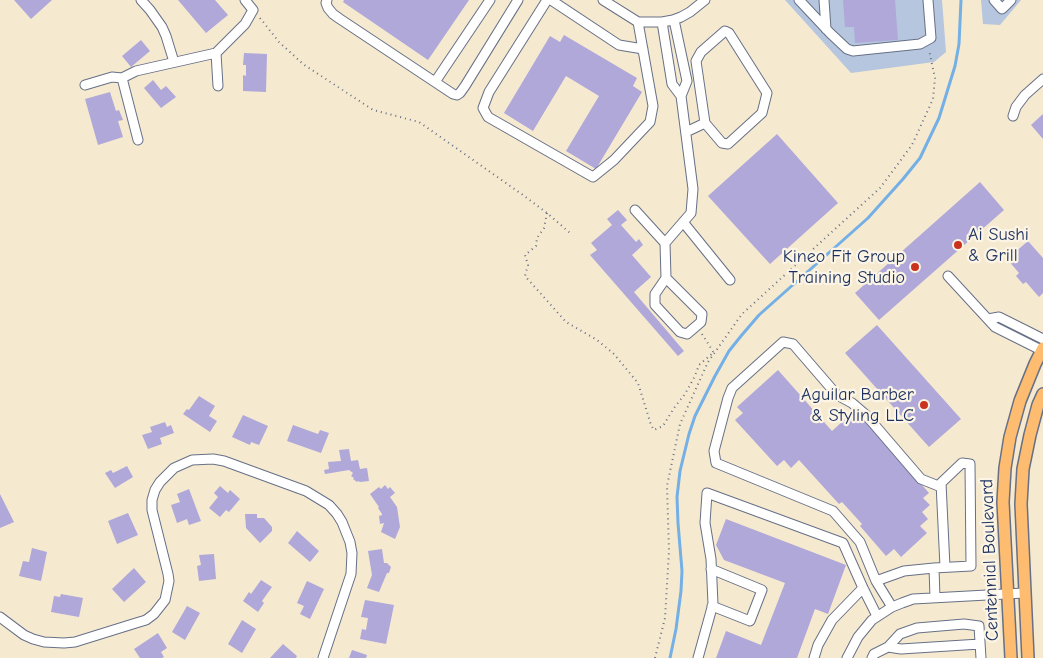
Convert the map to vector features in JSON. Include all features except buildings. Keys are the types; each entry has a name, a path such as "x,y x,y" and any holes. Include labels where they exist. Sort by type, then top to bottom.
{"main road":[{"name":"Centennial Boulevard","path":"1011,658 1003,502 1005,468 1010,437 1020,401 1043,347"},
{"name":"Centennial Boulevard","path":"1028,658 1020,504 1023,469 1030,435 1043,394"}],"street":[{"path":"141,0 162,27 174,62"},
{"path":"86,85 112,77 122,78 136,71 216,53 245,24 253,10 245,0"},
{"path":"326,0 328,8 333,14 457,95 518,0"},
{"path":"435,82 490,0"},
{"path":"547,0 489,92 483,108 488,117 593,177 614,160 650,122 653,106 638,22"},
{"path":"551,0 619,45 643,50"},
{"path":"603,0 638,22 674,20 690,12 705,0"},
{"path":"800,0 846,49 854,52 920,44 931,38 928,0"},
{"path":"824,0 826,29"},
{"path":"994,0 1002,9 1011,0"},
{"path":"674,20 687,81 681,96"},
{"path":"662,22 672,84 681,96 693,189 691,213 665,243"},
{"path":"725,31 729,33 767,92 762,112 728,144 722,143 704,124 696,61 701,52 725,31"},
{"path":"216,53 218,86"},
{"path":"122,78 138,140"},
{"path":"1013,116 1016,107 1024,95 1043,79"},
{"path":"686,132 704,124"},
{"path":"636,210 665,243 666,278 655,294 655,305 680,332 686,334 701,322 702,314 666,278"},
{"path":"683,222 730,280"},
{"path":"948,276 995,327 1043,347"},
{"path":"892,607 876,581 860,542 833,511 716,463 714,451 732,388 783,342 793,344 837,395 852,402 866,415 921,479 941,488"},
{"path":"0,617 33,640 64,643 75,642 146,620 154,614 165,600 169,581 152,510 152,500 160,482 174,468 192,460 213,459 290,484 320,499 333,510 342,522 352,553 351,574 323,658"},
{"path":"876,581 904,571 971,566 970,464 962,463 941,483 945,567"},
{"path":"698,658 712,606 711,559 705,522 707,493 843,543 877,616"},
{"path":"934,568 935,598"},
{"path":"711,569 762,590 750,621 712,606"},
{"path":"814,658 818,645 832,620 863,588"},
{"path":"847,658 858,637 872,620 892,607 913,600 1024,593"},
{"path":"872,658 874,654 888,647 900,634 917,628 964,624 979,626 981,658"},
{"path":"888,647 901,649 980,644"}],"path":[{"path":"253,10 279,42 303,64 372,110 419,122 548,213 570,234"},
{"path":"655,658 666,618 669,551 667,486 680,424 708,362 742,314 880,188 912,145 933,99 935,78 927,40"},
{"path":"548,213 544,228 537,238 536,246 526,255 528,266 525,276 566,322 597,340 614,354 638,383 654,430 663,426 685,394 699,365 714,353"},
{"path":"696,326 714,353"}],"shaded area":[{"path":"785,0 942,0 946,52 934,62 851,73"},
{"path":"981,0 1021,0 1000,25 983,24"}],"waterway":[{"path":"670,658 676,629 682,571 677,497 680,471 695,416 729,351 759,315 868,218 920,158 939,118 955,66 959,44 961,0"}],"place":[{"name":"Ai Sushi & Grill","path":"958,245"},
{"name":"Kineo Fit Group Training Studio","path":"915,267"},
{"name":"Aguilar Barber & Styling LLC","path":"924,405"}]}
